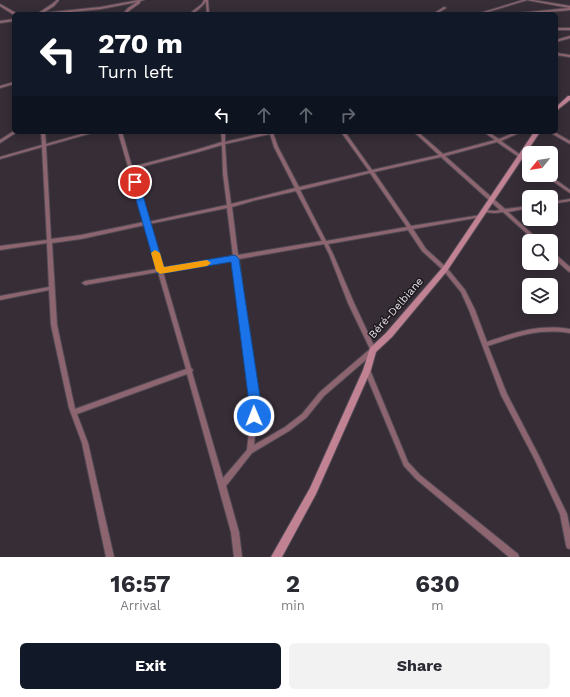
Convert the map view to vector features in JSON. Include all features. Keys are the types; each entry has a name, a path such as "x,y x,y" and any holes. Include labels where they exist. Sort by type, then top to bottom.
{"street":[{"path":"44,12 58,0"},
{"path":"61,12 142,0"},
{"path":"126,12 142,0"},
{"path":"193,12 206,0"},
{"path":"206,0 208,12"},
{"path":"485,12 527,0 570,8"},
{"path":"0,5 12,12"},
{"path":"438,12 445,8"},
{"path":"536,12 570,8"},
{"path":"0,22 12,20"},
{"path":"558,29 570,29"},
{"path":"558,41 570,37"},
{"path":"558,54 570,56"},
{"path":"0,87 12,84"},
{"path":"558,108 570,97"},
{"path":"0,142 12,133"},
{"path":"43,134 54,325 74,412 85,443 110,557"},
{"path":"0,158 86,134"},
{"path":"121,134 222,485 234,532 238,557"},
{"path":"223,134 225,174 230,206 235,259 255,403 250,451"},
{"path":"131,168 263,134"},
{"path":"222,485 250,451 287,429 304,416 322,394 373,350 325,242 276,147 273,134"},
{"path":"344,134 424,250 445,269 463,290 504,395 537,458 563,514 570,545"},
{"path":"418,134 530,234"},
{"path":"489,134 520,156"},
{"path":"0,248 49,242 230,206 498,141 514,134"},
{"name":"Béré-Delbiane","path":"276,557 313,491 367,370 373,350 389,335 445,269 536,134"},
{"path":"554,134 570,143"},
{"path":"556,182 570,192"},
{"path":"558,202 570,200"},
{"path":"85,284 522,208"},
{"path":"558,259 570,270"},
{"path":"0,298 52,288"},
{"path":"485,345 534,329 554,328 570,331"},
{"path":"74,412 190,370"},
{"path":"367,370 406,464 418,477 515,557"}],"slow traffic":[{"path":"155,253 160,271 207,263"}],"route":[{"path":"135,182 160,271 235,259 255,403 254,416"}]}
